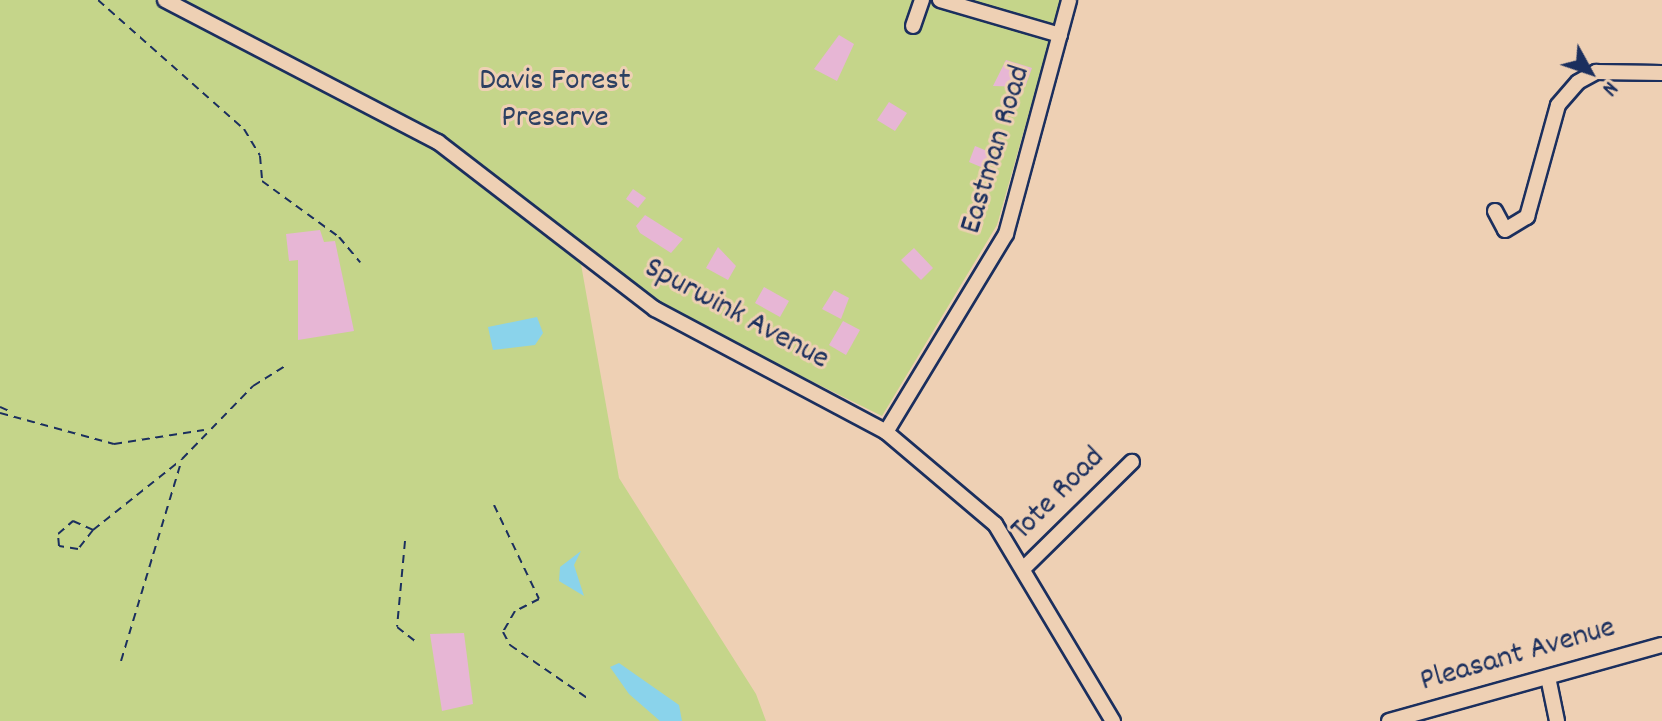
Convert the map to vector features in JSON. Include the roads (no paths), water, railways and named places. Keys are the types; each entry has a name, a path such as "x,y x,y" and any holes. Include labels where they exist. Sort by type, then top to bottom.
{"street":[{"name":"Spurwink Avenue","path":"165,0 438,142 655,309 886,432 971,500 1025,567 1113,721"},
{"path":"913,26 922,0"},
{"path":"940,0 1060,35"},
{"name":"Eastman Road","path":"886,432 1006,234 1069,0"},
{"path":"1495,211 1505,230 1527,217 1558,105 1578,82 1596,72 1662,73"},
{"name":"Tote Road","path":"1025,567 1132,462"},
{"name":"Pleasant Avenue","path":"1389,721 1662,645"},
{"path":"1548,677 1557,721"}],"water":[{"path":"537,317 543,333 535,345 493,350 488,327"},
{"path":"581,551 574,565 584,596 559,581 560,567"},
{"path":"619,663 679,705 682,721 660,721 629,694 610,667"}],"park label":[{"name":"Davis Forest Preserve","path":"555,102"}]}
